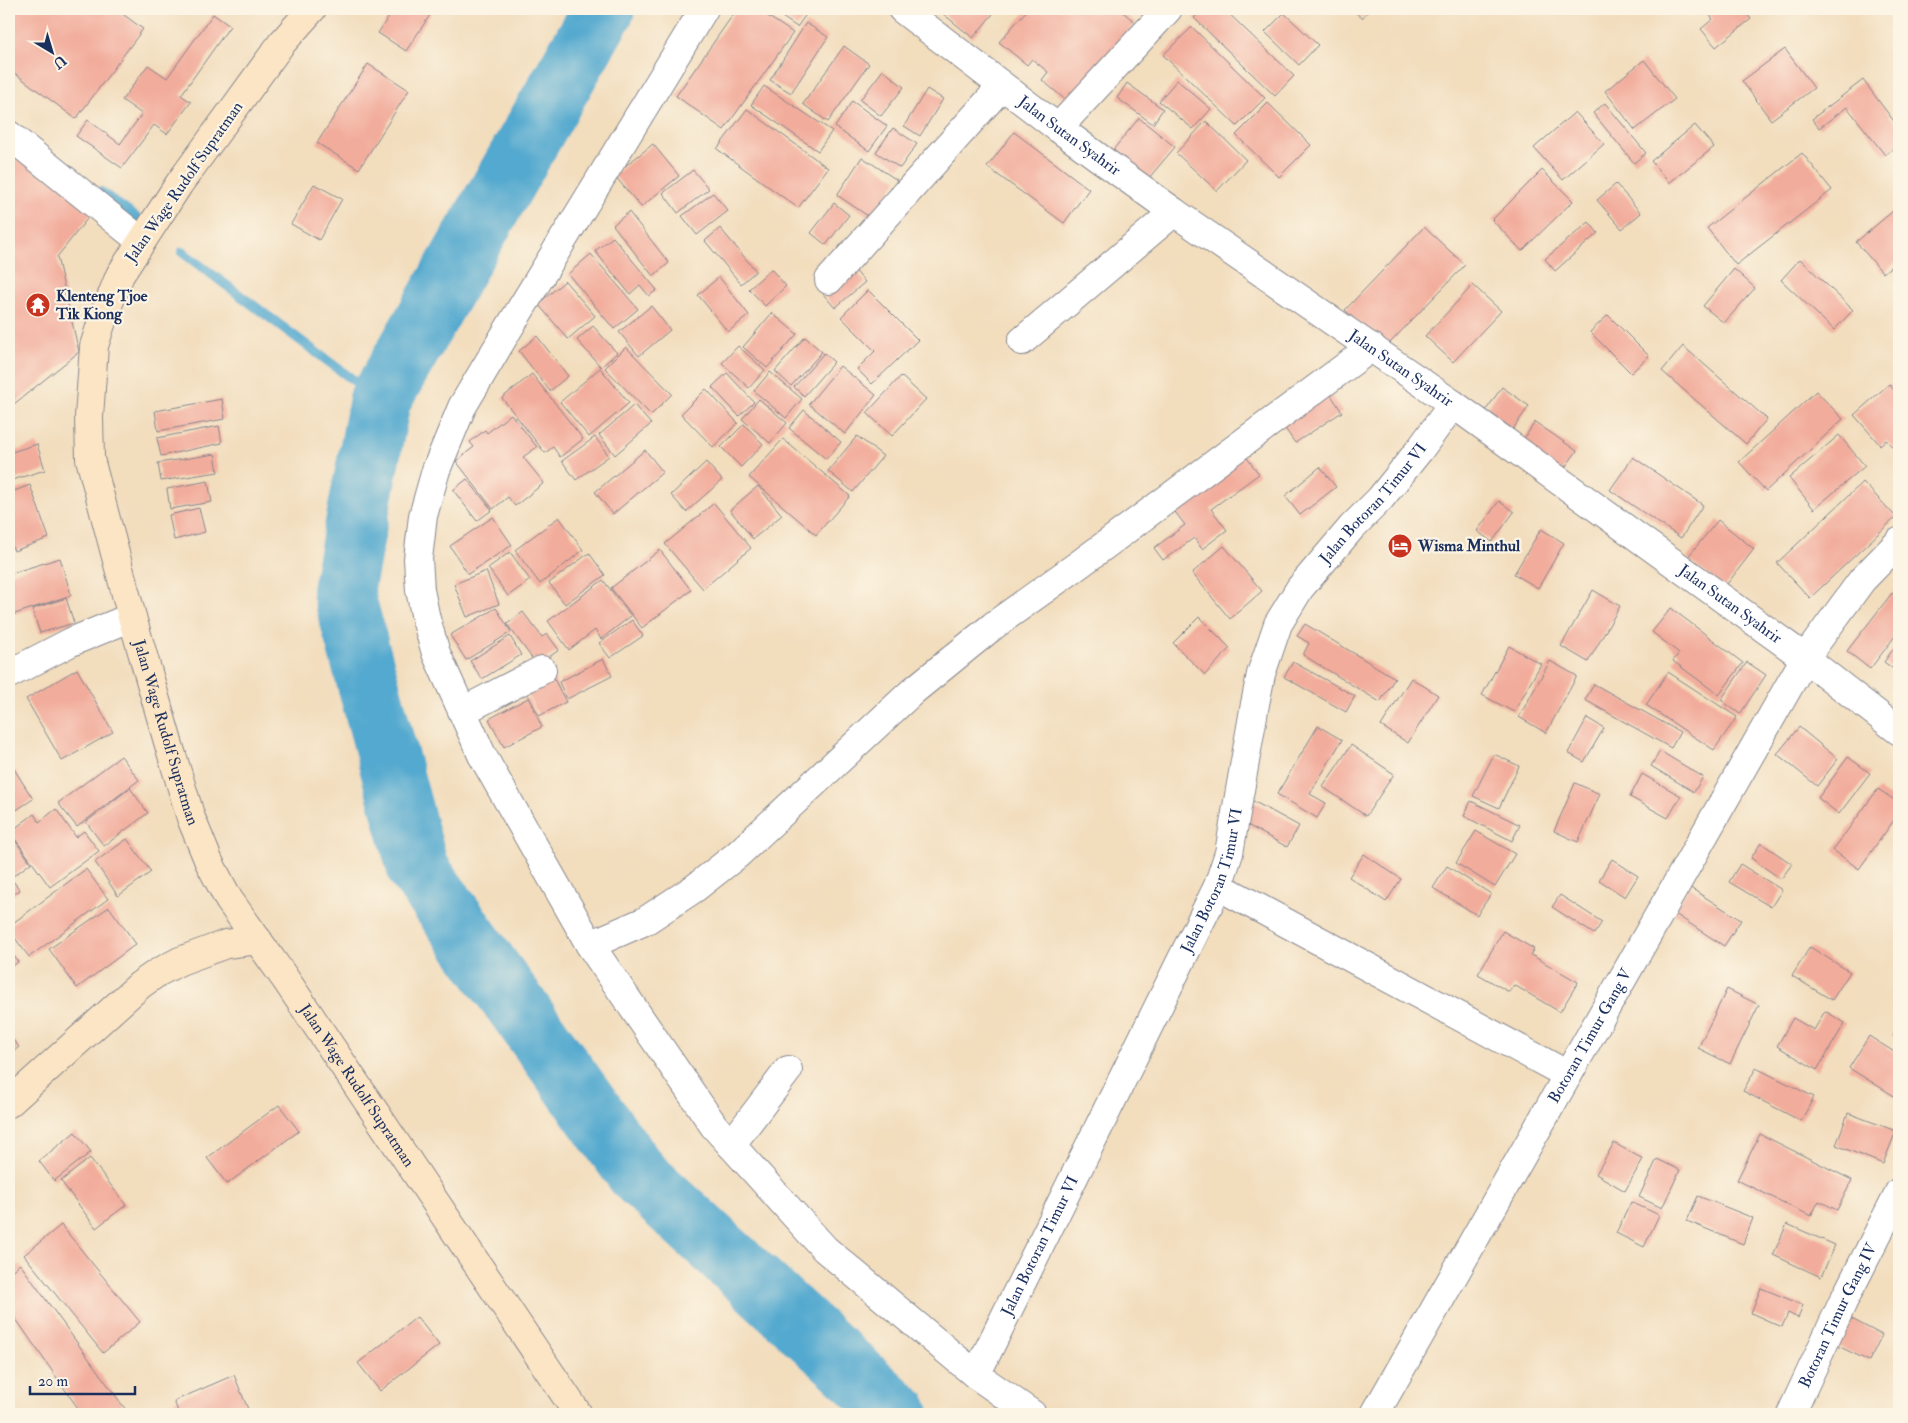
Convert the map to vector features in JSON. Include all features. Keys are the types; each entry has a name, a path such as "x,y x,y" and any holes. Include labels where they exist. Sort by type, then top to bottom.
{"main road":[{"name":"Jalan Wage Rudolf Supratman","path":"312,9 280,44 179,184 140,241 120,275 94,346 89,417 90,459 132,617 191,818 209,862 229,900 258,940 578,1414"},
{"path":"9,1103 140,985 157,973 216,947 258,940"}],"street":[{"path":"704,9 462,407 436,470 423,516 418,559 420,590 426,619 436,653 482,755 590,945 714,1126 825,1249 976,1375 1032,1414"},
{"name":"Jalan Sutan Syahrir","path":"902,9 1058,128 1174,212 1453,404 1805,658 1899,731"},
{"path":"1058,128 1168,9"},
{"path":"829,280 1002,86"},
{"path":"9,135 140,241"},
{"path":"1022,342 1174,212"},
{"path":"590,945 645,921 694,888 737,855 913,691 986,632 1372,347"},
{"name":"Jalan Botoran Timur VI","path":"976,1375 1218,886 1229,853 1254,704 1261,674 1278,624 1300,588 1352,527 1380,499 1453,404"},
{"name":"Botoran Timur Gang V","path":"1375,1414 1805,658 1862,580 1899,542"},
{"path":"9,674 71,642 132,617"},
{"path":"463,711 542,670"},
{"path":"1218,886 1568,1075"},
{"path":"731,1145 788,1070"},
{"name":"Botoran Timur Gang IV","path":"1791,1414 1843,1302 1899,1192"}],"building":[{"path":"9,9 116,9 143,29 76,119 9,69"},
{"path":"394,9 434,9 406,51 378,33"},
{"path":"737,9 757,9 793,33 724,130 676,96"},
{"path":"770,9 810,9 797,27"},
{"path":"937,9 997,9 973,38"},
{"path":"1028,9 1119,9 1136,23 1068,102 1042,80 1048,72 1032,59 1027,65 999,42"},
{"path":"1203,9 1224,9 1294,76 1275,96 1194,18"},
{"path":"1351,9 1370,9 1362,18"},
{"path":"1704,9 1721,9 1723,11 1725,9 1743,9 1751,19 1716,47 1701,29 1713,19"},
{"path":"1284,13 1318,45 1299,65 1265,32"},
{"path":"213,14 230,26 181,95 191,102 167,134 154,125 122,168 76,136 88,120 120,144 142,114 122,100 148,65 167,78"},
{"path":"806,23 828,37 791,93 770,80"},
{"path":"1192,27 1265,98 1237,126 1163,55"},
{"path":"844,46 869,64 828,122 803,104"},
{"path":"1785,49 1814,88 1771,120 1742,81"},
{"path":"1644,60 1675,99 1635,130 1605,91"},
{"path":"368,64 409,90 359,169 317,143"},
{"path":"883,70 904,87 881,116 860,100"},
{"path":"1177,80 1211,109 1193,129 1159,101"},
{"path":"1863,80 1899,128 1899,144 1885,155 1847,107 1819,128 1812,119"},
{"path":"1127,83 1163,109 1153,124 1117,98"},
{"path":"764,86 832,131 818,151 751,105"},
{"path":"927,89 943,99 920,136 904,126"},
{"path":"852,101 887,126 869,151 835,127"},
{"path":"1268,103 1311,145 1279,177 1236,135"},
{"path":"1605,103 1646,153 1634,163 1593,113"},
{"path":"747,109 828,168 798,208 717,149"},
{"path":"1575,112 1604,144 1563,180 1534,148"},
{"path":"1139,118 1175,147 1148,179 1113,150"},
{"path":"1206,121 1246,160 1217,191 1176,153"},
{"path":"1695,125 1714,147 1669,183 1651,161"},
{"path":"893,128 917,144 900,168 876,152"},
{"path":"1014,132 1089,189 1064,223 987,167"},
{"path":"653,144 679,176 641,207 614,175"},
{"name":"Klenteng Tjoe Tik Kiong","path":"9,145 95,209 57,257 79,352 9,408"},
{"path":"1802,153 1832,190 1736,265 1707,228"},
{"path":"862,157 897,180 871,218 837,195"},
{"path":"693,170 709,189 678,213 663,193"},
{"path":"1542,170 1573,201 1522,251 1492,220"},
{"path":"314,184 342,199 319,240 291,224"},
{"path":"1616,184 1641,213 1622,229 1597,200"},
{"path":"713,193 728,211 697,235 682,216"},
{"path":"834,203 849,215 826,245 811,233"},
{"path":"1899,206 1899,260 1883,273 1856,242"},
{"path":"629,212 669,263 653,276 613,225"},
{"path":"1589,222 1598,233 1555,271 1545,259"},
{"path":"1424,227 1465,265 1385,348 1345,310"},
{"path":"720,228 756,271 741,284 705,241"},
{"path":"613,237 657,290 649,296 640,285 630,294 595,251"},
{"path":"591,254 638,309 614,329 568,274"},
{"path":"1800,259 1853,310 1834,330 1781,280"},
{"path":"853,268 865,282 835,308 823,294"},
{"path":"771,269 786,286 765,306 749,289"},
{"path":"1734,269 1755,288 1724,323 1703,306"},
{"path":"719,277 749,315 728,332 698,295"},
{"path":"565,281 595,316 568,339 538,304"},
{"path":"1473,285 1501,311 1453,362 1425,336"},
{"path":"868,290 918,340 872,384 857,369 875,351 841,317"},
{"path":"651,306 670,330 639,356 619,332"},
{"path":"772,313 797,334 767,368 743,347"},
{"path":"1608,315 1649,356 1631,373 1590,332"},
{"path":"593,326 617,353 601,367 577,340"},
{"path":"537,336 568,376 550,391 519,351"},
{"path":"805,337 822,352 791,386 775,371"},
{"path":"738,346 765,370 749,388 722,363"},
{"path":"1683,346 1767,419 1746,444 1662,371"},
{"path":"626,347 672,394 651,415 605,368"},
{"path":"824,353 834,362 804,396 794,387"},
{"path":"840,366 876,395 845,434 809,404"},
{"path":"600,368 629,403 589,437 560,402"},
{"path":"770,372 802,399 786,418 754,391"},
{"path":"727,373 754,402 739,416 712,387"},
{"path":"532,374 583,439 560,457 553,447 545,453 502,398"},
{"path":"901,376 926,399 892,436 867,413"},
{"path":"1889,384 1899,396 1899,454 1886,440 1880,445 1854,415"},
{"path":"1502,387 1529,406 1513,429 1486,410"},
{"path":"706,389 738,423 713,447 681,414"},
{"path":"1816,391 1843,419 1766,491 1739,462"},
{"path":"1329,392 1342,412 1295,443 1282,424"},
{"path":"222,399 225,419 158,431 155,411"},
{"path":"759,399 787,423 770,443 742,419"},
{"path":"634,405 651,424 615,455 599,435"},
{"path":"804,410 841,442 826,459 789,428"},
{"path":"511,414 537,447 523,457 544,483 515,506 508,497 493,509 456,461 474,447 470,442 485,430 487,433"},
{"path":"1535,422 1577,451 1560,474 1519,446"},
{"path":"744,424 763,444 741,467 721,447"},
{"path":"219,426 222,443 161,456 157,438"},
{"path":"1839,435 1865,466 1814,509 1789,478"},
{"path":"857,436 883,456 853,492 828,471"},
{"path":"595,437 609,456 576,480 562,461"},
{"path":"783,439 850,496 816,535 749,477"},
{"path":"37,444 45,470 9,481 9,453"},
{"path":"645,450 663,472 613,514 595,492"},
{"path":"215,454 218,472 161,481 158,463"},
{"path":"1244,454 1259,474 1211,509 1227,530 1202,549 1194,538 1163,560 1154,548 1185,525 1172,508"},
{"path":"1633,457 1703,505 1681,538 1610,490"},
{"path":"706,462 722,480 686,512 671,495"},
{"path":"1320,467 1336,487 1300,515 1285,496"},
{"path":"467,479 492,510 477,521 453,490"},
{"path":"208,481 212,502 170,509 167,489"},
{"path":"1863,482 1896,517 1810,598 1777,563"},
{"path":"30,485 49,538 14,551 9,537 9,493"},
{"path":"758,486 782,515 753,539 730,510"},
{"path":"1499,501 1514,512 1492,542 1477,531"},
{"path":"714,503 751,548 703,589 665,544"},
{"path":"199,508 205,532 174,540 169,515"},
{"path":"493,517 512,545 468,574 450,546"},
{"path":"559,517 583,550 540,584 515,550"},
{"path":"1718,520 1754,549 1724,588 1687,558"},
{"path":"1541,529 1564,543 1538,588 1514,574"},
{"path":"1224,546 1262,591 1230,619 1192,573"},
{"path":"660,550 691,590 642,628 611,588"},
{"path":"510,552 530,580 508,596 488,568"},
{"path":"589,553 605,575 565,604 549,583"},
{"path":"60,558 71,595 9,616 9,574"},
{"path":"486,571 499,604 467,617 454,584"},
{"path":"603,580 631,616 601,639 595,630 569,650 548,621"},
{"path":"1593,590 1620,606 1588,662 1561,646"},
{"path":"1892,593 1899,599 1899,631 1870,669 1847,651"},
{"path":"66,598 74,623 40,633 32,609"},
{"path":"496,608 511,632 466,660 450,635"},
{"path":"1671,608 1743,663 1719,695 1673,661 1679,653 1652,632"},
{"path":"523,612 542,637 547,634 559,650 537,665 507,624"},
{"path":"1199,617 1230,648 1205,675 1173,643"},
{"path":"632,620 643,636 610,658 599,643"},
{"path":"1305,624 1395,678 1380,702 1303,655 1309,643 1297,636"},
{"path":"510,636 521,655 482,679 470,661"},
{"path":"1899,641 1899,673 1884,662"},
{"path":"9,645 14,655 9,658"},
{"path":"1509,646 1541,664 1514,712 1482,695"},
{"path":"603,659 612,676 567,699 559,682"},
{"path":"1550,661 1577,676 1546,733 1519,717"},
{"path":"1293,662 1355,696 1346,712 1284,677"},
{"path":"1747,662 1766,675 1740,714 1721,700"},
{"path":"77,669 113,732 62,761 26,699"},
{"path":"1668,672 1737,717 1714,750 1646,705"},
{"path":"553,677 566,702 539,716 526,691"},
{"path":"1411,678 1438,695 1408,743 1381,726"},
{"path":"1594,684 1680,732 1671,748 1585,700"},
{"path":"528,698 542,727 504,747 489,719"},
{"path":"1587,718 1604,728 1584,762 1568,753"},
{"path":"1318,726 1342,740 1310,794 1326,803 1317,818 1277,794"},
{"path":"1799,727 1838,759 1817,786 1777,754"},
{"path":"1351,745 1394,774 1366,816 1323,787"},
{"path":"1660,751 1703,777 1694,792 1651,766"},
{"path":"1494,754 1519,766 1499,808 1473,796"},
{"path":"121,756 139,780 77,827 58,803"},
{"path":"1848,757 1870,773 1839,814 1818,798"},
{"path":"9,761 33,799 9,815"},
{"path":"1642,774 1681,796 1668,818 1630,797"},
{"path":"1575,783 1600,794 1578,842 1554,831"},
{"path":"130,788 148,813 104,846 86,822"},
{"path":"1878,789 1899,803 1899,813 1859,869 1833,850"},
{"path":"1253,801 1299,826 1287,847 1242,822"},
{"path":"1471,801 1520,825 1512,841 1464,816"},
{"path":"56,809 76,837 84,831 99,851 50,887 10,832 34,814 39,822"},
{"path":"1476,831 1515,854 1495,887 1456,863"},
{"path":"9,832 31,863 12,877 9,872"},
{"path":"127,839 151,872 118,896 95,862"},
{"path":"1761,843 1792,864 1781,879 1751,858"},
{"path":"1364,854 1401,879 1386,902 1349,877"},
{"path":"1612,859 1638,876 1625,897 1599,880"},
{"path":"1740,864 1782,890 1771,907 1729,882"},
{"path":"1447,866 1491,894 1477,915 1433,888"},
{"path":"86,869 108,899 29,957 9,930 9,926"},
{"path":"9,876 20,890 9,898"},
{"path":"1689,887 1741,920 1724,946 1672,912"},
{"path":"1560,895 1602,922 1594,934 1552,907"},
{"path":"109,907 136,944 77,988 49,949"},
{"path":"1503,931 1534,949 1531,955 1578,982 1560,1012 1514,985 1509,992 1478,974"},
{"path":"1810,947 1850,972 1832,1000 1792,976"},
{"path":"9,949 18,962 9,969"},
{"path":"1727,989 1759,1005 1730,1064 1698,1048"},
{"path":"1825,1011 1845,1023 1817,1070 1777,1046 1793,1018 1814,1030"},
{"path":"1899,1025 1899,1040 1893,1036"},
{"path":"9,1035 19,1047 9,1055"},
{"path":"1869,1036 1899,1055 1899,1099 1849,1068"},
{"path":"1756,1068 1814,1097 1801,1121 1743,1091"},
{"path":"279,1105 299,1131 227,1184 207,1158"},
{"path":"1848,1113 1896,1131 1883,1164 1836,1145"},
{"path":"75,1132 91,1152 54,1181 39,1161"},
{"path":"1760,1134 1852,1180 1837,1210 1819,1201 1811,1216 1737,1180"},
{"path":"1614,1143 1643,1159 1625,1191 1596,1174"},
{"path":"90,1158 126,1205 96,1228 61,1181"},
{"path":"1657,1159 1680,1170 1662,1208 1639,1197"},
{"path":"1698,1196 1753,1218 1743,1244 1687,1221"},
{"path":"1631,1202 1659,1215 1644,1247 1616,1233"},
{"path":"1787,1224 1835,1245 1821,1277 1773,1255"},
{"path":"61,1225 140,1322 103,1353 24,1255"},
{"path":"20,1264 126,1410 121,1414 82,1414 9,1309 9,1273"},
{"path":"1761,1288 1803,1305 1798,1318 1788,1313 1782,1327 1751,1313"},
{"path":"417,1317 439,1345 380,1391 358,1363"},
{"path":"1850,1318 1882,1335 1869,1361 1836,1345"},
{"path":"234,1375 250,1414 179,1414 174,1401"}],"waterway":[{"path":"604,9 380,400 343,591 418,869 638,1175 899,1414"},
{"path":"101,192 142,222"},
{"path":"182,252 380,400"}],"place":[{"name":"Klenteng Tjoe Tik Kiong","path":"38,305"},
{"name":"Wisma Minthul","path":"1400,546"}]}
